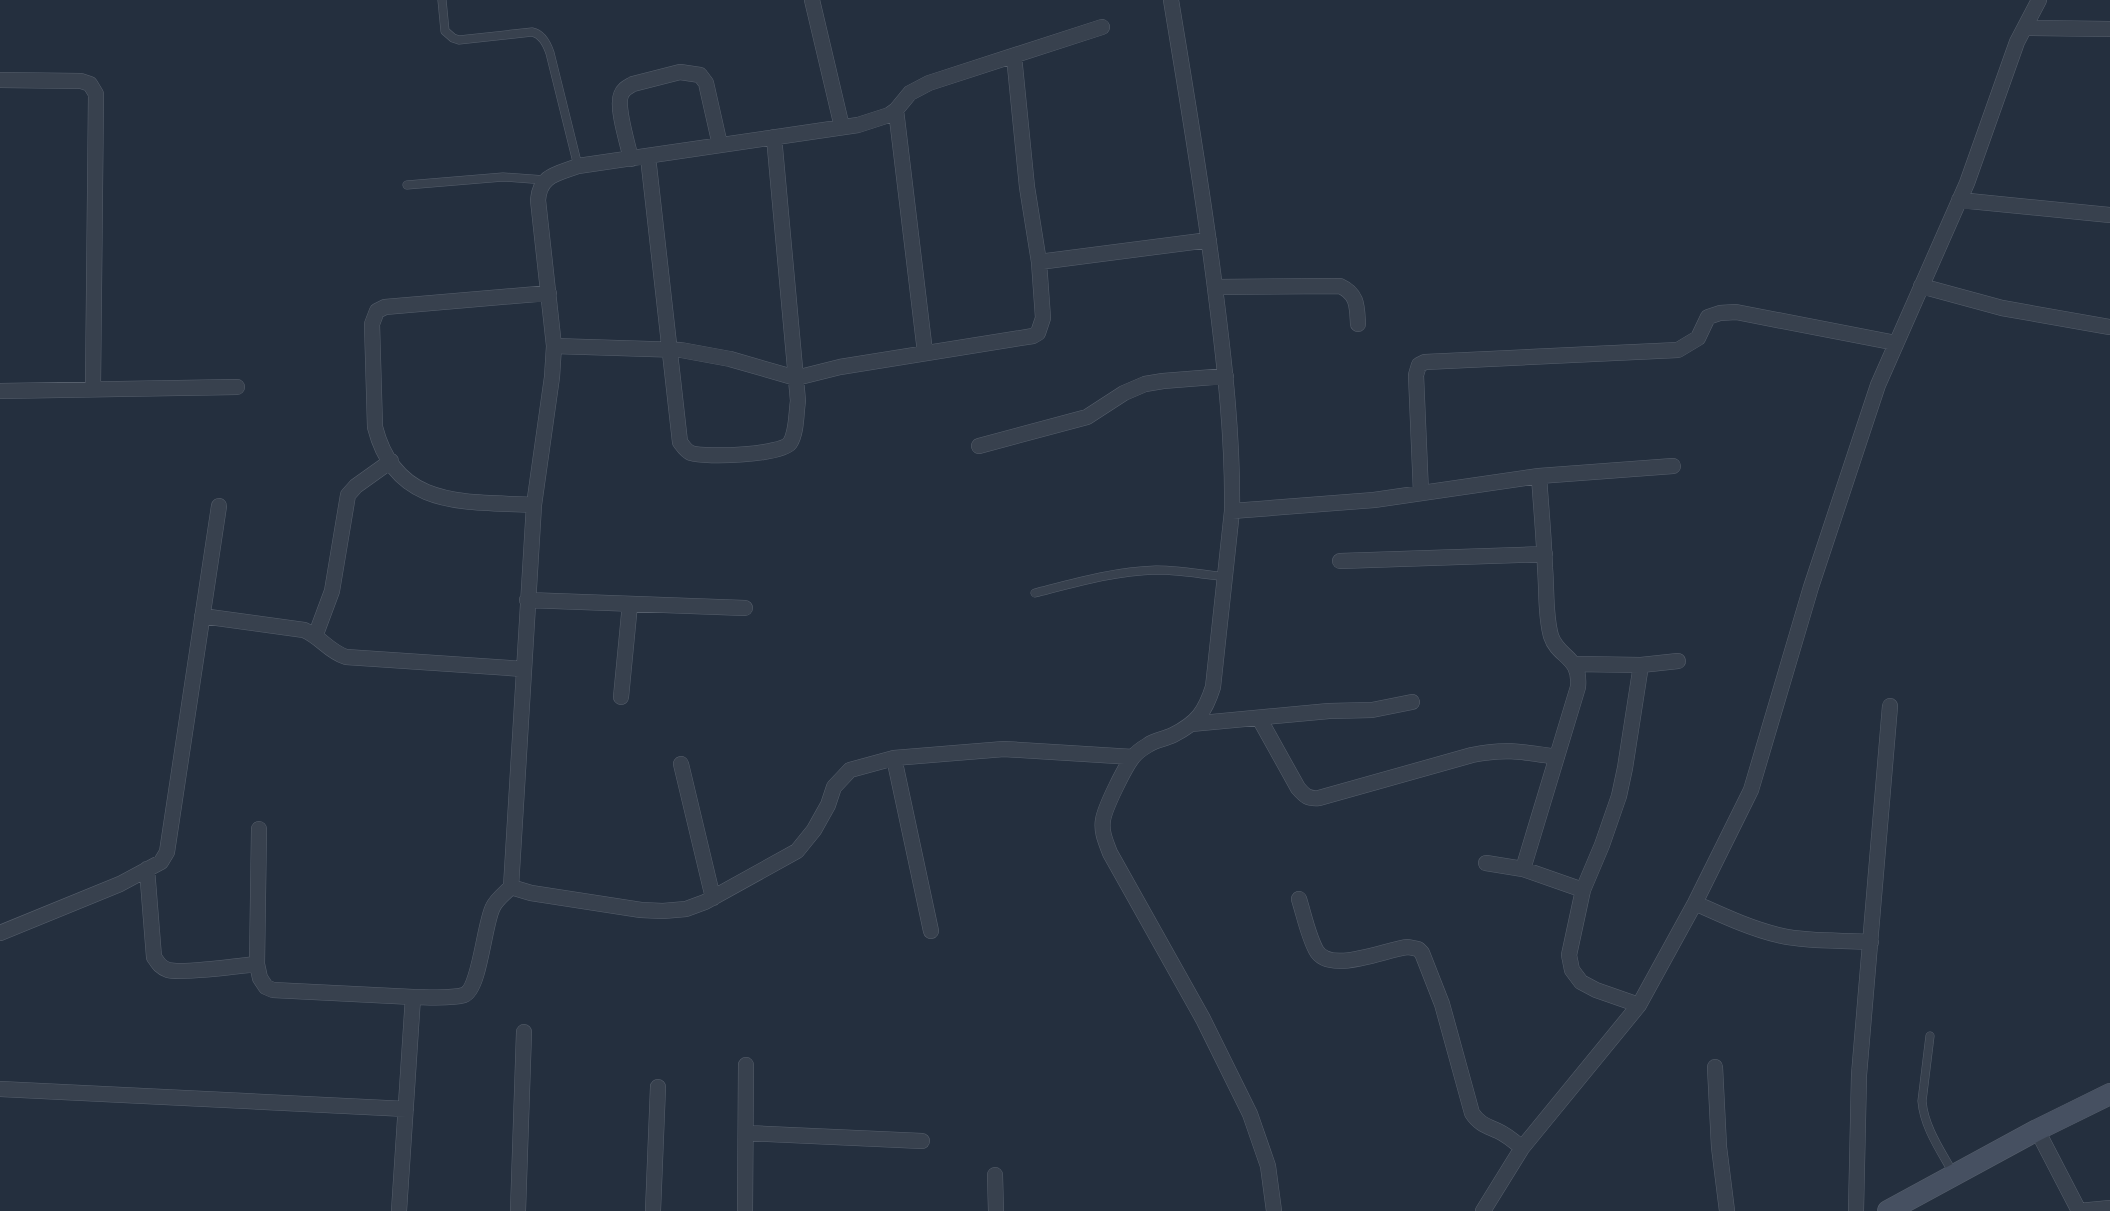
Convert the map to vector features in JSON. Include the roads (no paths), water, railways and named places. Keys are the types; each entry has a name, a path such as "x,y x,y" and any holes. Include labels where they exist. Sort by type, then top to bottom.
{"street":[{"path":"812,0 842,127"},
{"path":"1171,0 1209,240 1226,376 1232,511 1213,687 1203,713 1191,724 1173,735 1148,744 1133,756 1114,791 1103,818 1102,834 1110,853 1203,1019 1250,1114 1268,1166 1274,1211"},
{"path":"1483,1211 1522,1148 1639,1005 1695,903 1751,790 1810,587 1878,385 1973,166 2017,42 2039,0"},
{"path":"259,829 257,964 260,978 266,987 273,990 413,997 464,995 470,990 493,907 511,887 534,505 552,378 554,346 538,200 539,188 545,180 578,166 842,127 879,119 896,110 910,93 929,83 1102,27"},
{"path":"2025,28 2110,29"},
{"path":"554,346 668,349 730,359 796,378 840,367 1032,336 1038,333 1044,318 1027,187 1014,56"},
{"path":"631,159 622,113 621,94 633,84 680,72 694,72 700,75 706,83 720,145"},
{"path":"0,80 81,81 90,84 96,94 93,388"},
{"path":"896,110 925,352"},
{"path":"648,157 668,349 680,442 688,452 701,456 721,456 780,450 789,444 793,436 798,401 774,137"},
{"path":"1959,200 2110,214"},
{"path":"1038,262 1209,240"},
{"path":"1215,287 1340,286 1353,295 1356,302 1358,324"},
{"path":"1921,286 2002,308 2110,327"},
{"path":"534,505 462,501 428,493 412,486 399,475 379,442 375,427 372,324 377,311 385,307 549,293"},
{"path":"1422,493 1416,375 1420,365 1425,362 1678,350 1698,338 1708,317 1720,313 1736,312 1896,343"},
{"path":"979,446 1087,417 1124,393 1145,384 1163,380 1226,376"},
{"path":"0,391 237,386"},
{"path":"316,634 332,591 348,495 356,486 391,461"},
{"path":"1232,511 1374,500 1538,476 1673,466"},
{"path":"1523,869 1578,687 1579,677 1575,664 1557,647 1552,636 1548,611 1538,476"},
{"path":"0,933 120,884 161,862 167,852 219,506"},
{"path":"1340,561 1545,554"},
{"path":"527,600 745,608"},
{"path":"622,697 630,604"},
{"path":"202,616 304,630 316,634 335,654 346,657 524,669"},
{"path":"1575,664 1641,665 1678,661"},
{"path":"1639,1005 1596,990 1581,982 1572,970 1569,955 1583,890 1602,845 1619,796 1641,665"},
{"path":"1191,724 1329,711 1372,710 1412,702"},
{"path":"1856,1211 1859,1075 1890,706"},
{"path":"1259,718 1298,788 1311,798 1319,798 1496,750 1514,750 1557,758"},
{"path":"511,887 531,893 641,910 686,910 713,898 797,851 814,830 828,805 834,787 850,770 894,758 1004,749 1133,756"},
{"path":"894,758 931,931"},
{"path":"681,764 713,898"},
{"path":"1486,863 1523,869 1583,890"},
{"path":"147,869 154,957 158,965 168,970 185,970 257,964"},
{"path":"1299,899 1316,950 1326,959 1341,962 1408,947 1422,953 1442,1004 1472,1113 1483,1125 1498,1131 1522,1148"},
{"path":"1695,903 1755,929 1779,935 1871,942"},
{"path":"399,1211 413,997"},
{"path":"518,1211 524,1032"},
{"path":"745,1211 746,1065"},
{"path":"1715,1067 1719,1147 1727,1211"},
{"path":"654,1211 658,1087"},
{"path":"0,1089 406,1109"},
{"path":"1888,1211 2037,1130 2110,1094"},
{"path":"2037,1130 2079,1211 2110,1208"},
{"path":"746,1133 922,1141"},
{"path":"995,1175 996,1211"}],"lane":[{"path":"442,0 445,31 453,38 459,40 532,32 536,33 546,43 578,166"},
{"path":"407,185 503,177 545,180"},
{"path":"1035,593 1099,577 1154,570 1178,570 1225,577"},
{"path":"1930,1036 1922,1110 1927,1124 1954,1175"}]}
